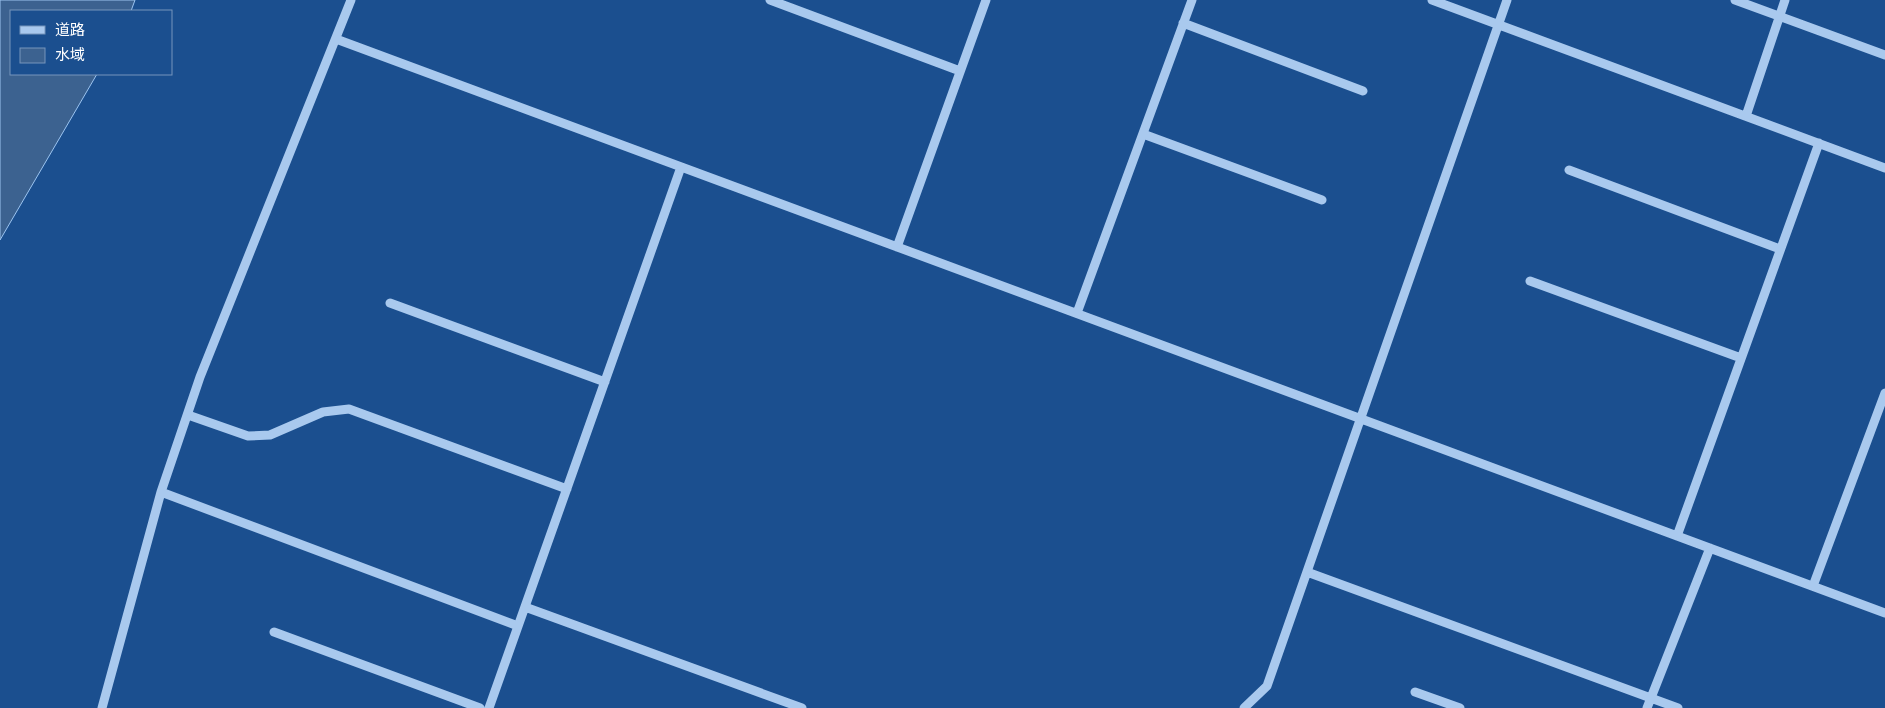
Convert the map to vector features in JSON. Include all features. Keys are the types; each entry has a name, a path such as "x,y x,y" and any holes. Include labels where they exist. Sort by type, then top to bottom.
{"street":[{"path":"102,708 161,492 188,415 240,277 351,0"},
{"path":"770,0 960,71"},
{"path":"897,247 986,0"},
{"path":"1077,313 1192,0"},
{"path":"1432,0 1885,168"},
{"path":"1244,708 1267,686 1507,0"},
{"path":"1736,0 1885,56"},
{"path":"1746,116 1785,0"},
{"path":"1183,22 1363,91"},
{"path":"336,39 1885,613"},
{"path":"1143,134 1322,200"},
{"path":"1677,536 1819,143"},
{"path":"489,708 681,167"},
{"path":"1569,170 1780,249"},
{"path":"1530,281 1741,358"},
{"path":"390,303 605,382"},
{"path":"1813,586 1885,393"},
{"path":"188,415 248,436 270,435 323,412 349,409 567,489"},
{"path":"161,492 518,626"},
{"path":"1647,708 1710,548"},
{"path":"1307,572 1678,708"},
{"path":"525,606 802,708"},
{"path":"274,632 480,708"},
{"path":"1415,692 1460,708"}],"water":[{"path":"0,0 135,0 131,10 10,10 10,75 96,75 0,240"}]}
